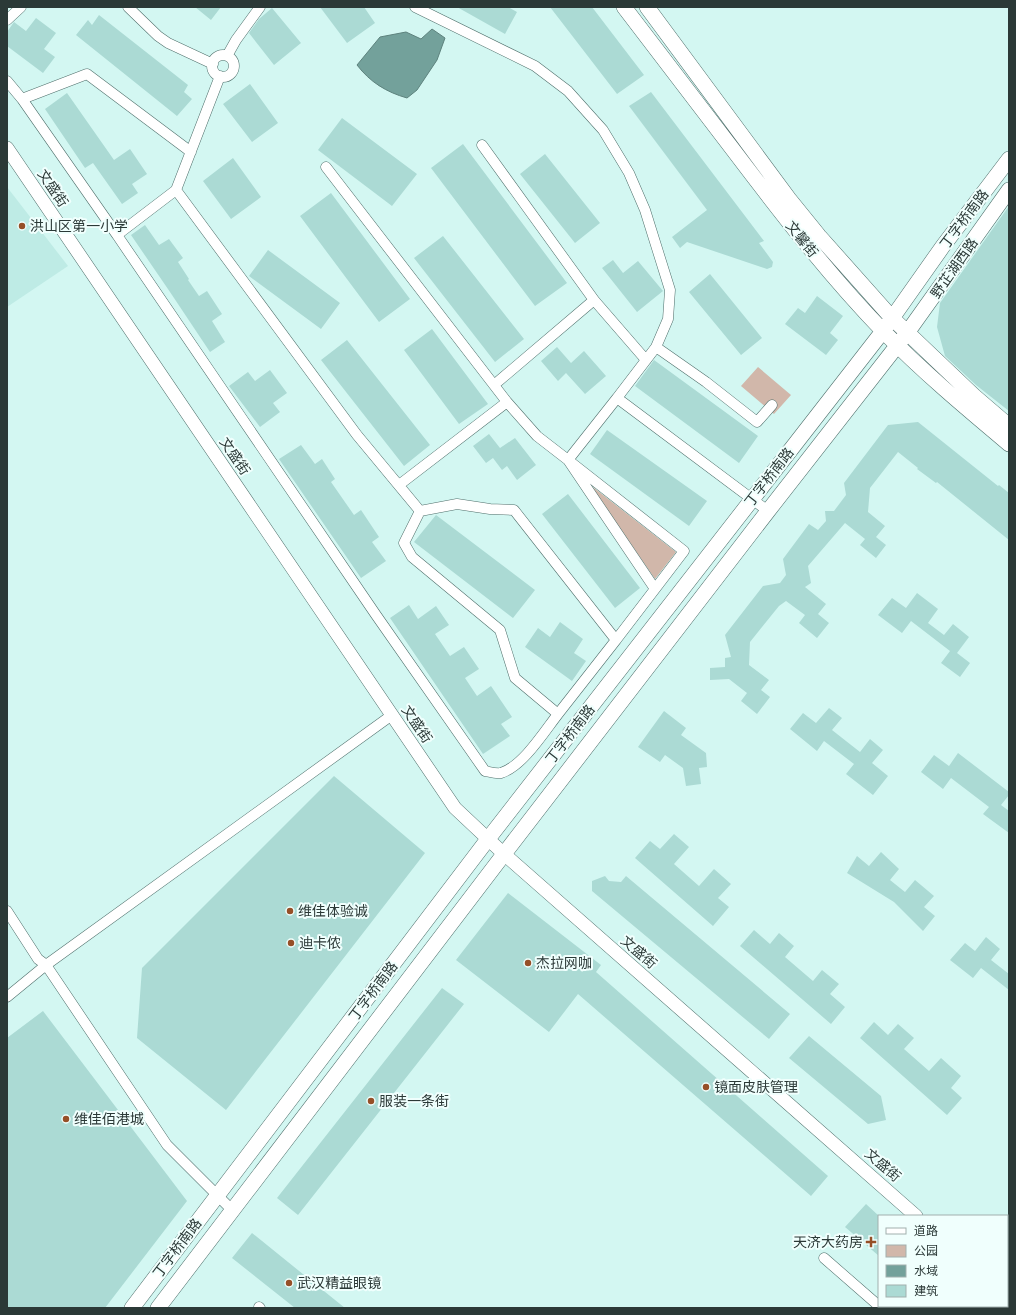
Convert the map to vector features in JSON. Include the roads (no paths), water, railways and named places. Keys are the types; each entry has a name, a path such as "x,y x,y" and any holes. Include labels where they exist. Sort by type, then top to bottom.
{"main road":[{"name":"文馨街","path":"624,7 799,236 828,271 883,331 949,392 1009,444"},
{"name":"文馨街","path":"647,7 789,199 892,318 974,396 1009,426"},
{"name":"丁字桥南路","path":"132,1308 488,839 883,331 943,246 1009,159"},
{"name":"野芷湖西路","path":"898,345 1009,190"},
{"name":"丁字桥南路","path":"158,1308 504,854 898,345"}],"street":[{"path":"7,20 21,7"},
{"path":"128,7 158,36 168,43 213,64"},
{"path":"228,56 236,40 260,7"},
{"path":"415,7 535,66 568,91 603,130 629,173 650,225 670,290 668,319 656,346 568,460"},
{"path":"218,56 228,56 233,60 233,71 227,75 220,76 215,72 213,64 218,56"},
{"path":"22,99 87,74 191,152"},
{"path":"117,235 176,190 220,76"},
{"path":"7,82 22,99 117,235 367,602 485,771 500,773 512,767 524,757 684,551 537,436 494,386 326,167"},
{"path":"482,145 594,300 646,360"},
{"name":"文盛街","path":"7,148 455,808 504,854 915,1215"},
{"path":"176,190 356,435 420,511"},
{"path":"494,386 594,300"},
{"path":"656,346 706,382 757,422 772,405"},
{"path":"617,398 768,511"},
{"path":"398,485 507,402"},
{"path":"568,460 655,589"},
{"path":"420,511 457,504 490,509 514,510 616,640"},
{"path":"420,511 404,543 412,557 500,630 515,678 558,714"},
{"path":"7,997 46,965 392,715"},
{"path":"7,911 38,959 46,965 166,1145 232,1210"},
{"path":"824,1258 878,1305"}],"water":[{"path":"432,29 445,38 437,60 417,90 407,98 392,93 379,86 357,65 380,37 406,32 421,39"}],"place":[{"name":"洪山区第一小学","path":"22,226"},
{"name":"维佳体验诚","path":"290,911"},
{"name":"迪卡侬","path":"291,943"},
{"name":"杰拉网咖","path":"528,963"},
{"name":"镜面皮肤管理","path":"706,1087"},
{"name":"服装一条街","path":"371,1101"},
{"name":"维佳佰港城","path":"66,1119"},
{"name":"天济大药房","path":"871,1242"},
{"name":"武汉精益眼镜","path":"289,1283"}]}
